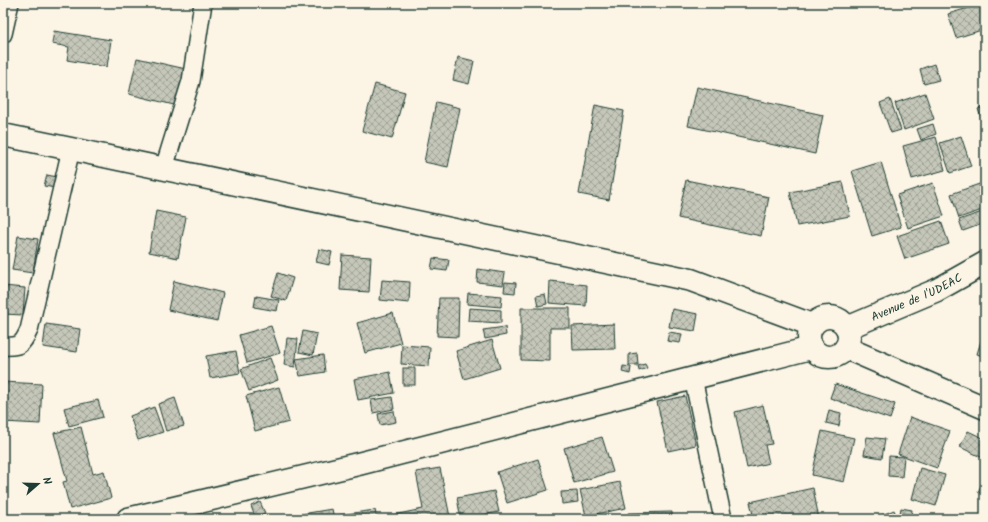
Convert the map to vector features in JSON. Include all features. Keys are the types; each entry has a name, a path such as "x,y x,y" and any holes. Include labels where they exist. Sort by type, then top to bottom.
{"main road":[{"path":"3,135 71,148 691,280 812,325"},
{"name":"Avenue de I'UDEAC","path":"847,338 985,264"},
{"path":"847,338 840,354 833,357 824,357 812,348 808,336 812,325 820,318 830,316 840,320 847,338 985,408"},
{"path":"128,519 358,464 812,348"}],"street":[{"path":"3,34 10,3"},
{"path":"164,168 191,81 203,3"},
{"path":"3,346 15,346 24,341 29,330 71,148"},
{"path":"693,378 723,519"}],"building":[{"path":"985,3 985,29 956,38 948,14"},
{"path":"54,31 111,40 107,67 67,60 69,47 52,44"},
{"path":"458,57 474,61 469,84 453,80"},
{"path":"137,58 186,69 178,106 129,94"},
{"path":"934,64 939,80 924,84 920,69"},
{"path":"375,84 405,92 392,139 362,131"},
{"path":"697,87 823,115 815,154 688,126"},
{"path":"925,93 934,119 904,130 895,103"},
{"path":"890,99 901,130 891,133 880,103"},
{"path":"436,102 460,108 448,167 424,162"},
{"path":"595,105 624,111 609,200 579,194"},
{"path":"985,106 985,130 978,109"},
{"path":"933,124 936,134 921,140 917,129"},
{"path":"961,136 971,166 950,173 940,143"},
{"path":"936,137 945,170 912,179 903,146"},
{"path":"881,162 901,227 872,236 852,171"},
{"path":"47,175 57,177 55,188 44,186"},
{"path":"686,180 769,197 761,236 678,218"},
{"path":"843,182 850,216 797,226 790,192"},
{"path":"985,182 985,209 959,218 951,194"},
{"path":"933,183 944,216 908,228 897,195"},
{"path":"156,211 186,217 178,258 149,252"},
{"path":"985,211 985,223 963,231 959,220"},
{"path":"941,221 949,244 905,259 897,236"},
{"path":"18,236 38,239 33,273 12,270"},
{"path":"319,249 332,252 329,265 316,262"},
{"path":"342,255 371,257 369,292 340,290"},
{"path":"433,258 449,260 447,271 431,269"},
{"path":"478,269 505,273 503,285 477,282"},
{"path":"278,273 293,278 286,301 271,296"},
{"path":"382,280 410,282 409,303 380,300"},
{"path":"174,281 223,293 217,321 168,310"},
{"path":"550,281 587,285 586,306 549,303"},
{"path":"505,282 516,283 515,293 504,292"},
{"path":"3,286 25,288 23,315 3,314"},
{"path":"468,293 502,296 501,307 467,304"},
{"path":"545,294 547,304 538,306 536,296"},
{"path":"256,296 279,300 277,311 254,307"},
{"path":"439,298 459,298 458,337 437,336"},
{"path":"469,308 501,310 501,323 468,321"},
{"path":"521,308 570,308 570,328 550,328 550,361 521,360"},
{"path":"672,309 698,314 695,331 669,327"},
{"path":"393,313 401,343 365,353 357,323"},
{"path":"46,324 80,329 77,352 43,347"},
{"path":"614,324 615,349 573,350 572,326"},
{"path":"271,326 280,353 247,363 239,335"},
{"path":"505,327 506,335 485,339 483,330"},
{"path":"303,331 317,334 313,355 299,352"},
{"path":"669,332 682,334 680,343 667,341"},
{"path":"287,338 298,339 295,367 284,365"},
{"path":"492,340 500,368 464,379 456,351"},
{"path":"981,341 985,343 985,357 977,354"},
{"path":"402,345 430,347 429,366 401,364"},
{"path":"236,351 240,373 210,378 206,356"},
{"path":"637,353 638,365 629,365 629,354"},
{"path":"323,355 325,372 300,376 296,359"},
{"path":"270,358 278,380 249,391 241,369"},
{"path":"645,364 647,368 639,371 638,366"},
{"path":"623,366 631,367 630,374 622,372"},
{"path":"403,368 415,368 415,385 403,385"},
{"path":"390,372 394,393 358,400 354,379"},
{"path":"3,382 42,384 40,424 3,422"},
{"path":"835,384 895,404 890,419 830,398"},
{"path":"279,387 289,422 255,431 246,396"},
{"path":"685,396 696,445 668,451 657,402"},
{"path":"392,397 394,409 373,413 371,400"},
{"path":"175,398 184,426 166,431 158,404"},
{"path":"98,400 103,417 69,426 64,408"},
{"path":"763,405 772,444 765,445 769,463 747,468 735,412"},
{"path":"154,407 163,432 138,440 130,416"},
{"path":"829,410 841,413 839,426 826,423"},
{"path":"394,411 396,422 380,425 378,414"},
{"path":"910,417 950,431 937,468 898,454"},
{"path":"81,427 93,474 104,471 111,498 70,509 63,482 67,481 54,433"},
{"path":"822,431 854,438 844,482 812,475"},
{"path":"968,431 985,439 985,459 960,447"},
{"path":"602,437 613,472 574,483 564,448"},
{"path":"867,437 885,439 882,458 864,455"},
{"path":"889,456 904,457 902,477 888,476"},
{"path":"538,459 548,490 507,503 497,472"},
{"path":"440,468 450,517 442,519 389,519 388,516 423,509 416,472"},
{"path":"920,468 945,475 936,506 912,499"},
{"path":"985,477 985,495 978,492"},
{"path":"620,482 626,508 586,516 580,490"},
{"path":"813,488 819,519 754,519 750,502"},
{"path":"494,491 499,512 461,519 457,498"},
{"path":"577,491 578,502 562,504 561,492"},
{"path":"260,502 265,513 255,517 251,506"},
{"path":"901,508 912,510 911,519 899,519"},
{"path":"332,509 334,519 296,519 296,515"},
{"path":"375,510 377,519 339,519 339,515"},
{"path":"894,510 898,519 875,518"},
{"path":"672,512 672,519 628,519 628,513"}]}
